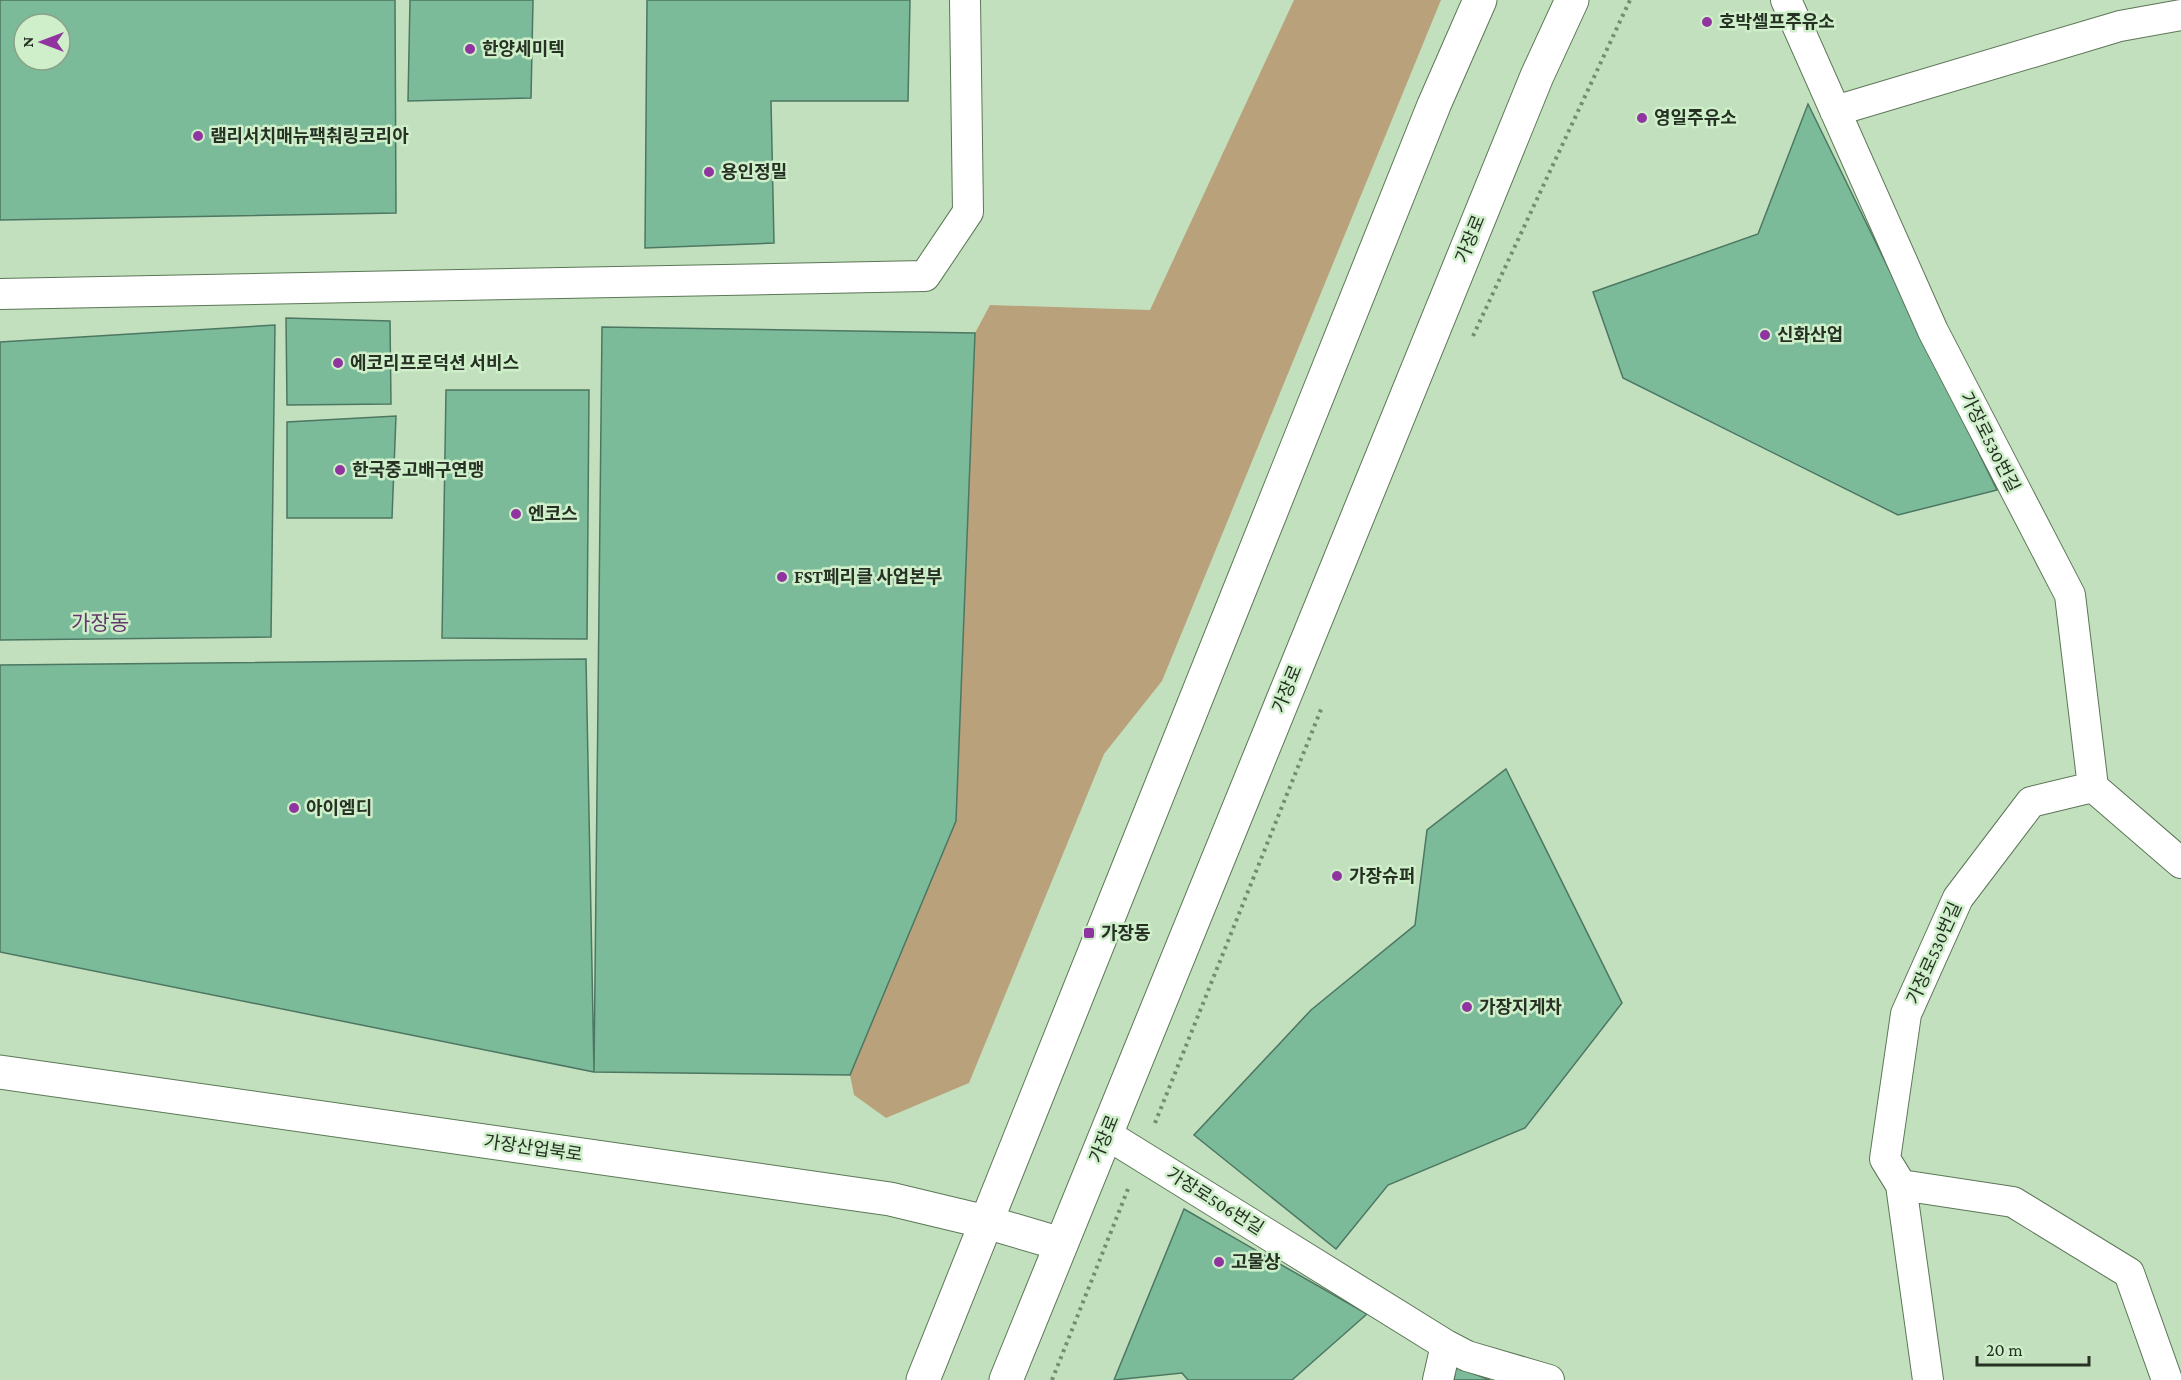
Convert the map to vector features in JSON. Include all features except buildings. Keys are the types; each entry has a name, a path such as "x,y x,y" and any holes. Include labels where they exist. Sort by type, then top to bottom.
{"main road":[{"path":"923,1380 1425,127 1480,0"},
{"name":"가장로","path":"1006,1380 1537,76 1572,0"},
{"name":"가장산업북로","path":"0,1072 891,1199 986,1222 1061,1244"}],"street":[{"path":"0,294 926,276 968,212 965,0"},
{"name":"가장로530번길","path":"1786,0 1933,331 2070,595 2093,787 2031,802 1958,898 1906,1014 1885,1160 1901,1185 1928,1380"},
{"path":"1835,111 2120,26 2181,15"},
{"path":"2093,787 2181,862"},
{"name":"가장로506번길","path":"1106,1134 1446,1345 1467,1356 1549,1380"},
{"path":"1901,1185 2013,1202 2129,1273 2168,1380"},
{"path":"1438,1380 1446,1345"}],"path":[{"path":"1470,342 1630,0"},
{"path":"1052,1380 1323,705"}],"shaded area":[{"path":"1294,0 1441,0 1162,681 1104,754 969,1083 886,1118 854,1095 850,1075 956,821 975,333 990,305 1150,310"}],"place":[{"name":"호박셀프주유소","path":"1707,22"},
{"name":"한양세미텍","path":"470,49"},
{"name":"영일주유소","path":"1642,118"},
{"name":"램리서치매뉴팩춰링코리아","path":"198,136"},
{"name":"용인정밀","path":"709,172"},
{"name":"신화산업","path":"1765,335"},
{"name":"에코리프로덕션 서비스","path":"338,363"},
{"name":"한국중고배구연맹","path":"340,470"},
{"name":"엔코스","path":"516,514"},
{"name":"FST페리클 사업본부","path":"782,577"},
{"name":"아이엠디","path":"294,808"},
{"name":"가장슈퍼","path":"1337,876"},
{"name":"가장동","path":"1089,933"},
{"name":"가장지게차","path":"1467,1007"},
{"name":"고물상","path":"1219,1262"}],"district":[{"name":"가장동","path":"100,623"}]}
